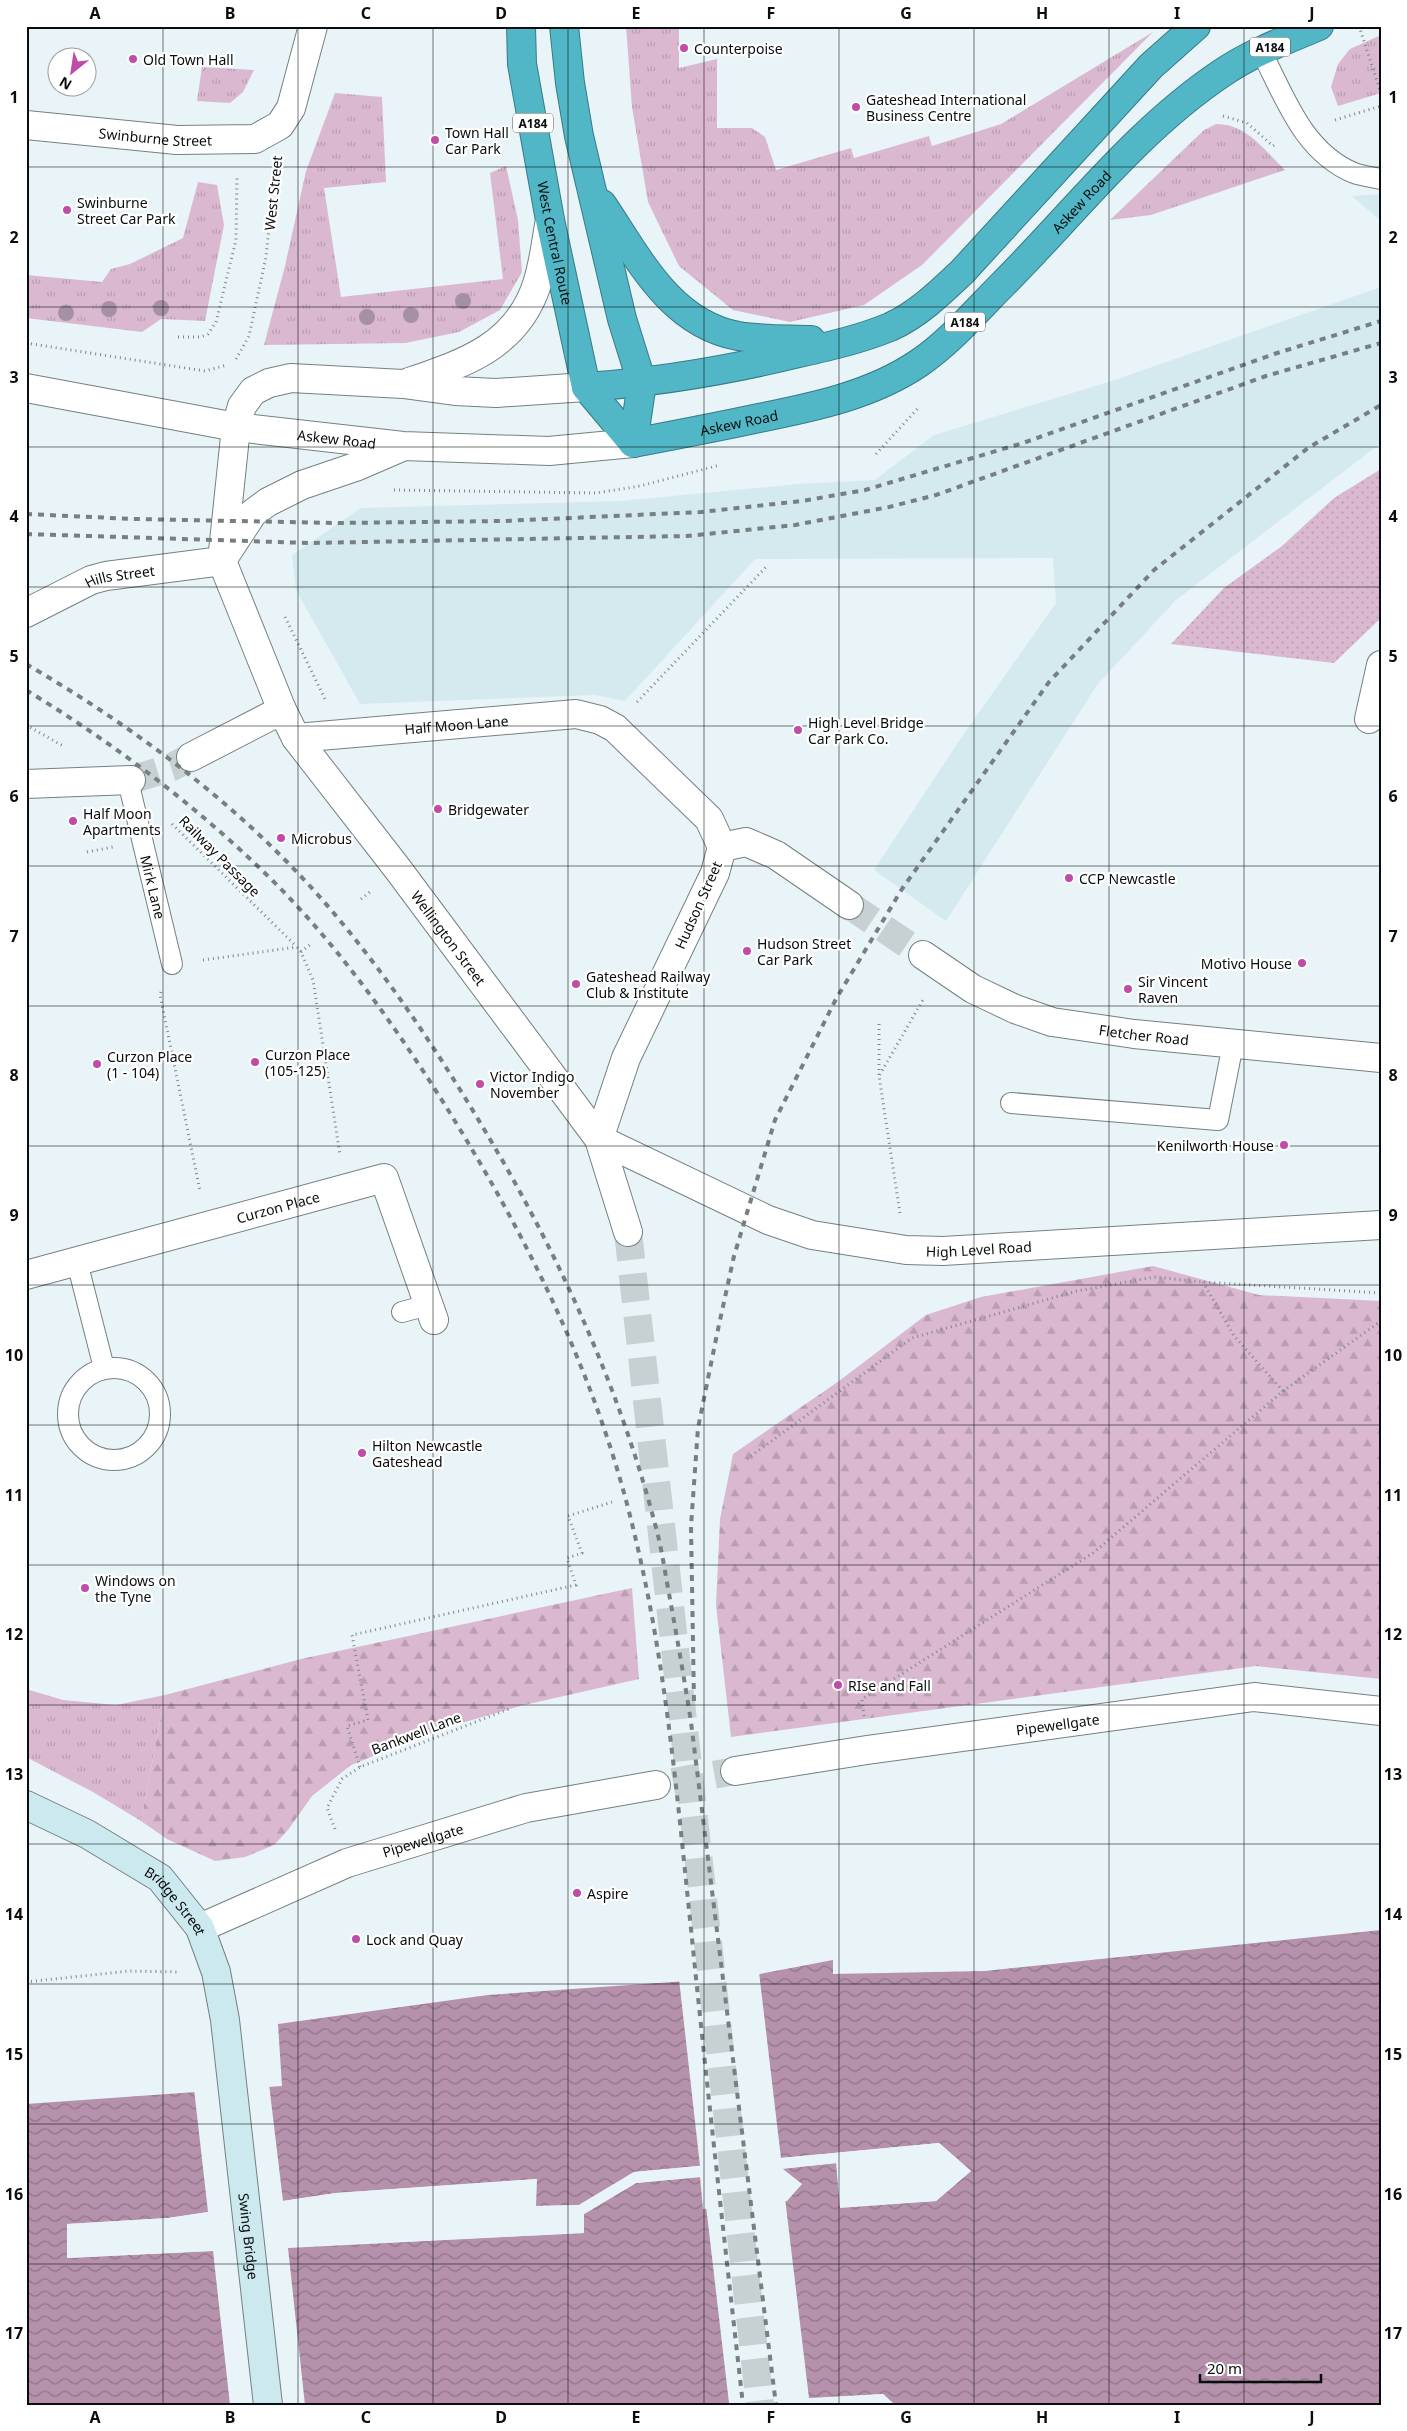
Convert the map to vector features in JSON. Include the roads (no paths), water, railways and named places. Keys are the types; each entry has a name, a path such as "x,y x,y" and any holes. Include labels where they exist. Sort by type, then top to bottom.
{"highway":[{"name":"West Central Route","path":"520,26 522,64 550,220 586,387 633,443"},
{"path":"564,26 570,83 579,136 622,319 642,383 633,443"},
{"name":"Askew Road","path":"633,443 803,409 854,395 892,379 919,363 942,345 1036,251 1083,198 1167,115 1224,72 1261,51 1319,26"},
{"name":"A184","path":"586,387 642,383 770,360 852,340 891,326 940,293 1151,66 1191,29"},
{"path":"593,190 657,285 680,310 707,327 738,336 770,339 852,340"}],"street":[{"name":"Swinburne Street","path":"26,125 177,140 242,141 264,136 280,125 289,113 295,98 313,26"},
{"path":"403,384 476,358 497,343 513,327 525,309 537,284 550,220"},
{"name":"A184","path":"236,427 242,406 253,391 269,382 291,378 403,384 455,391 496,393 586,387"},
{"name":"Askew Road","path":"26,388 236,427 403,446 549,451 633,443"},
{"path":"222,561 236,427"},
{"path":"222,561 253,513 268,502 302,485 358,466 403,446"},
{"name":"Hills Street","path":"26,613 91,580 106,576 222,561"},
{"name":"Wellington Street","path":"222,561 282,710 296,738 415,891 599,1139"},
{"path":"1369,719 1381,665"},
{"path":"191,757 282,710"},
{"name":"Half Moon Lane","path":"296,738 576,714 600,720 615,728"},
{"name":"Hudson Street","path":"599,1139 626,1058 715,874 722,847 709,819 615,728"},
{"path":"26,784 130,781"},
{"path":"722,847 746,842 776,855 849,905"},
{"name":"Fletcher Road","path":"932,961 973,989 1015,1010 1052,1022 1134,1034 1381,1058"},
{"path":"599,1139 628,1232"},
{"name":"High Level Road","path":"599,1139 768,1220 812,1235 906,1250 952,1250 1381,1225"},
{"name":"Curzon Place","path":"26,1275 384,1178 431,1313"},
{"name":"Pipewellgate","path":"735,1771 867,1750 1254,1697 1381,1711"},
{"name":"Pipewellgate","path":"200,1928 347,1863 526,1808 656,1785"},
{"name":"Bridge Street","path":"26,1805 87,1834 160,1878 200,1928 216,1972 226,2020 230,2066"},
{"name":"Swing Bridge","path":"230,2066 268,2405"}],"lane":[{"path":"1261,51 1302,131 1319,150 1356,174 1381,178"},
{"name":"Mirk Lane","path":"130,781 172,964"},
{"path":"1011,1103 1218,1120 1232,1044"},
{"path":"76,1262 104,1368"},
{"path":"402,1312 431,1313"},
{"path":"104,1368 127,1369 142,1376 153,1388 160,1403 160,1421 155,1436 145,1449 131,1458 114,1461 98,1458 84,1450 73,1437 68,1422 67,1409 72,1394 81,1380 94,1371 104,1368"}],"water":[{"path":"1381,1930 1381,2405 895,2405 883,2394 713,2405 26,2405 26,2104 282,2086 278,2024 488,1995 744,1977 833,1960 833,1974 985,1971","holes":["939,2143 971,2171 936,2201 841,2207 837,2163 636,2183 584,2214 584,2233 67,2258 67,2224 168,2218 336,2193 536,2179 536,2206 579,2205 634,2172","783,2169 802,2184 787,2201 703,2209 700,2177"]}],"tunnel":[{"path":"131,780 172,767 191,757"},
{"path":"849,905 923,955"},
{"path":"628,1232 760,2405"},
{"path":"673,1782 735,1771"}],"railway":[{"path":"26,514 134,519 338,523 504,521 701,512 802,501 865,490 1023,443 1274,354 1381,321"},
{"path":"26,534 309,543 687,536 795,525 889,507 936,495 1266,376 1381,343"},
{"path":"694,1701 691,1526 698,1428 717,1334 734,1256 775,1120 836,999 902,889 1049,682 1154,570 1308,448 1381,405"},
{"path":"26,664 113,718 196,780 273,848 342,923 408,1010 486,1133 551,1251 592,1340 627,1431 642,1477 659,1540 680,1655 691,1722 776,2405"},
{"path":"26,690 124,755 216,828 273,881 344,960 406,1046 475,1155 532,1258 580,1365 601,1419 619,1475 634,1532 645,1581 662,1680 675,1779 743,2405"}],"place":[{"name":"Counterpoise","path":"684,48"},
{"name":"Old Town Hall","path":"133,59"},
{"name":"Gateshead International Business Centre","path":"856,107"},
{"name":"Town Hall Car Park","path":"435,140"},
{"name":"Swinburne Street Car Park","path":"67,210"},
{"name":"High Level Bridge Car Park Co.","path":"798,730"},
{"name":"Bridgewater","path":"438,809"},
{"name":"Half Moon Apartments","path":"73,821"},
{"name":"Microbus","path":"281,838"},
{"name":"CCP Newcastle","path":"1069,878"},
{"name":"Hudson Street Car Park","path":"747,951"},
{"name":"Motivo House","path":"1302,963"},
{"name":"Gateshead Railway Club & Institute","path":"576,984"},
{"name":"Sir Vincent Raven","path":"1128,989"},
{"name":"Curzon Place (105-125)","path":"255,1062"},
{"name":"Curzon Place (1 - 104)","path":"97,1064"},
{"name":"Victor Indigo November","path":"480,1084"},
{"name":"Kenilworth House","path":"1284,1145"},
{"name":"Hilton Newcastle Gateshead","path":"362,1453"},
{"name":"Windows on the Tyne","path":"85,1588"},
{"name":"RIse and Fall","path":"838,1685"},
{"name":"Aspire","path":"577,1893"},
{"name":"Lock and Quay","path":"356,1939"}]}
